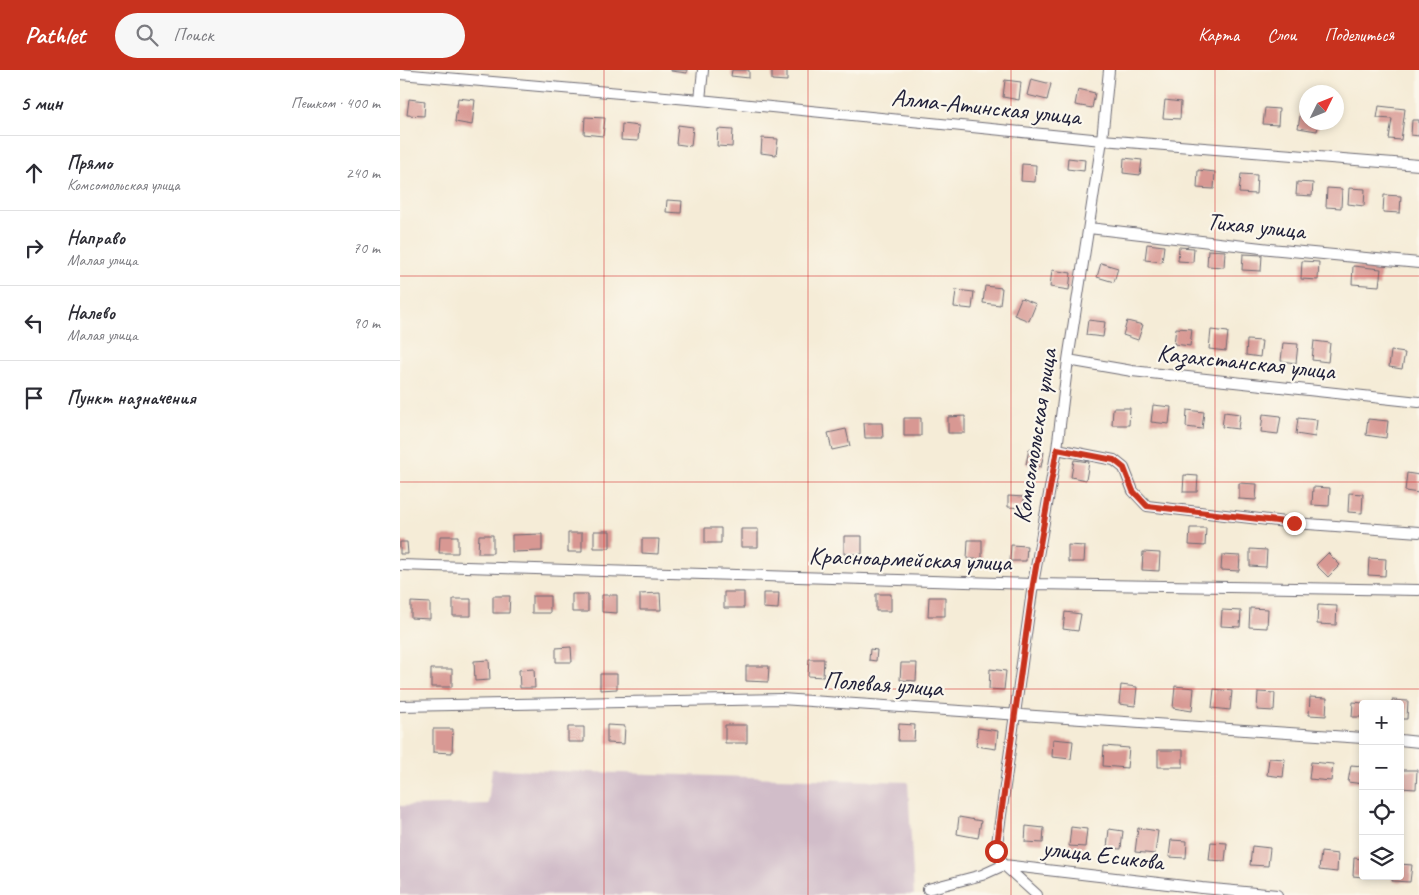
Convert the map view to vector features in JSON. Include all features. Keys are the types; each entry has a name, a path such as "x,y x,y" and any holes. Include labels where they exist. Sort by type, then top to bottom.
{"street":[{"path":"700,100 703,70"},
{"name":"Комсомольская улица","path":"1004,865 996,851 1033,584 1057,449 1068,360 1102,140 1109,70"},
{"name":"Алма-Атинская улица","path":"400,74 700,100 1102,140 1419,165"},
{"name":"Тихая улица","path":"1089,228 1270,249 1419,263"},
{"name":"Казахстанская улица","path":"1068,360 1132,371 1419,402"},
{"path":"1057,449 1114,460 1124,468 1133,491 1147,506 1294,523 1419,532"},
{"name":"Красноармейская улица","path":"400,565 1033,584 1419,590"},
{"name":"Полевая улица","path":"400,706 781,699 1359,738"},
{"path":"1404,740 1419,742"},
{"path":"1004,865 1037,895"},
{"name":"улица Есикова","path":"928,889 982,876 1004,865 1277,895"}],"shaded area":[{"path":"492,769 908,782 914,895 400,895 400,806 488,804"}],"building":[{"path":"687,70 687,73 671,71"},
{"path":"732,70 749,70 749,78 731,76"},
{"path":"772,70 787,70 787,81 772,80"},
{"path":"1031,79 1051,84 1047,100 1027,95"},
{"path":"1005,80 1021,82 1019,100 1003,97"},
{"path":"1078,89 1095,93 1092,108 1075,105"},
{"path":"458,98 475,100 472,125 455,122"},
{"path":"409,99 425,101 424,116 407,115"},
{"path":"1165,100 1181,102 1180,119 1163,118"},
{"path":"1379,106 1405,109 1401,140 1389,139 1392,119 1377,118"},
{"path":"1265,108 1279,109 1278,125 1263,124"},
{"path":"585,117 605,118 603,136 584,134"},
{"path":"1412,120 1419,120 1419,136 1411,135"},
{"path":"622,124 639,126 638,141 621,140"},
{"path":"678,125 693,127 691,146 676,144"},
{"path":"718,129 733,130 732,147 717,146"},
{"path":"762,138 778,139 776,155 761,153"},
{"path":"1068,158 1085,160 1084,171 1067,169"},
{"path":"1124,158 1142,160 1140,175 1123,173"},
{"path":"1022,164 1036,165 1035,182 1021,181"},
{"path":"1198,170 1215,172 1214,189 1197,188"},
{"path":"1241,174 1257,175 1256,194 1239,193"},
{"path":"1297,182 1313,183 1312,196 1296,195"},
{"path":"1327,188 1342,189 1341,208 1326,207"},
{"path":"1349,188 1365,189 1364,206 1348,204"},
{"path":"1384,195 1401,196 1400,213 1383,212"},
{"path":"667,200 682,201 681,213 666,212"},
{"path":"1147,244 1164,246 1162,262 1145,260"},
{"path":"1179,247 1194,248 1193,262 1178,261"},
{"path":"1208,250 1225,251 1224,267 1207,266"},
{"path":"1243,254 1262,255 1261,271 1242,270"},
{"path":"1302,261 1319,262 1318,280 1301,279"},
{"path":"1101,263 1118,268 1114,282 1097,277"},
{"path":"1353,266 1381,269 1379,286 1352,284"},
{"path":"1052,270 1071,273 1069,290 1050,287"},
{"path":"985,286 1002,288 1000,305 983,303"},
{"path":"956,290 974,292 972,309 954,307"},
{"path":"1021,298 1036,304 1029,321 1014,315"},
{"path":"1088,320 1105,322 1103,337 1086,335"},
{"path":"1127,321 1143,325 1138,340 1123,335"},
{"path":"1176,328 1192,329 1190,346 1174,344"},
{"path":"1211,330 1228,332 1226,351 1209,349"},
{"path":"1247,340 1262,341 1260,357 1246,355"},
{"path":"1314,341 1330,343 1328,362 1312,360"},
{"path":"1283,343 1298,344 1296,363 1281,361"},
{"path":"1391,351 1405,353 1402,369 1389,367"},
{"path":"1153,405 1171,407 1169,424 1151,422"},
{"path":"1113,408 1130,408 1129,425 1112,425"},
{"path":"1187,410 1204,412 1202,429 1186,427"},
{"path":"1224,412 1240,414 1238,429 1222,427"},
{"path":"1263,414 1281,416 1278,434 1261,432"},
{"path":"965,416 965,433 948,433 948,417"},
{"path":"904,418 921,418 921,436 904,436"},
{"path":"1298,418 1317,420 1315,437 1296,434"},
{"path":"1368,419 1388,421 1386,438 1366,435"},
{"path":"864,423 882,423 883,438 865,438"},
{"path":"846,429 850,446 832,450 828,433"},
{"path":"1029,449 1044,452 1041,467 1026,464"},
{"path":"1074,460 1089,462 1086,480 1071,477"},
{"path":"1407,473 1419,475 1419,493 1405,491"},
{"path":"1184,475 1198,476 1197,492 1183,492"},
{"path":"1239,483 1257,484 1256,500 1239,499"},
{"path":"1313,487 1330,488 1329,506 1312,505"},
{"path":"1349,493 1363,494 1362,513 1348,512"},
{"path":"1008,496 1024,497 1024,508 1008,507"},
{"path":"705,528 721,528 721,543 705,543"},
{"path":"1190,528 1206,528 1205,546 1189,545"},
{"path":"741,529 758,529 758,547 741,547"},
{"path":"594,531 610,531 610,548 594,548"},
{"path":"568,533 582,533 582,552 568,552"},
{"path":"542,534 542,551 512,552 512,535"},
{"path":"479,535 493,535 493,553 478,553"},
{"path":"440,536 458,536 458,553 439,553"},
{"path":"844,536 862,536 862,554 844,554"},
{"path":"642,539 659,539 658,554 642,553"},
{"path":"968,540 982,540 982,559 967,559"},
{"path":"400,542 407,542 408,554 400,554"},
{"path":"1011,545 1027,546 1026,561 1010,561"},
{"path":"1068,545 1085,546 1084,562 1068,562"},
{"path":"1250,549 1267,550 1266,567 1250,566"},
{"path":"1143,552 1160,553 1159,571 1142,570"},
{"path":"1328,553 1340,565 1328,577 1316,565"},
{"path":"1222,555 1240,556 1239,571 1221,570"},
{"path":"1369,558 1386,559 1385,576 1368,575"},
{"path":"724,592 744,592 744,608 724,608"},
{"path":"660,593 661,610 640,610 640,594"},
{"path":"763,593 779,593 778,609 763,608"},
{"path":"572,594 588,594 588,612 572,612"},
{"path":"876,594 891,594 891,611 876,611"},
{"path":"602,595 617,595 617,613 602,612"},
{"path":"493,596 510,596 509,613 493,613"},
{"path":"532,596 550,596 550,613 532,613"},
{"path":"929,597 945,597 945,616 928,616"},
{"path":"453,599 471,599 471,616 453,616"},
{"path":"411,602 430,603 430,619 411,618"},
{"path":"1318,605 1337,606 1336,625 1317,624"},
{"path":"1250,608 1268,609 1267,628 1249,627"},
{"path":"1222,610 1241,611 1240,627 1221,626"},
{"path":"1065,612 1081,614 1078,631 1063,629"},
{"path":"571,647 572,662 556,662 556,648"},
{"path":"870,649 877,650 876,661 869,660"},
{"path":"809,659 824,659 823,677 808,676"},
{"path":"489,660 490,680 475,681 474,661"},
{"path":"901,663 917,663 916,681 900,680"},
{"path":"746,666 769,666 768,682 746,681"},
{"path":"431,669 452,669 452,687 431,687"},
{"path":"534,669 535,688 520,688 519,670"},
{"path":"990,669 1006,671 1004,690 989,689"},
{"path":"600,674 617,674 617,689 600,690"},
{"path":"1121,685 1137,687 1135,706 1119,704"},
{"path":"1175,686 1194,688 1192,711 1173,708"},
{"path":"1214,689 1232,691 1230,710 1212,708"},
{"path":"1258,692 1275,693 1274,711 1257,710"},
{"path":"1310,697 1327,698 1326,716 1309,715"},
{"path":"1404,701 1408,701 1407,719 1404,719"},
{"path":"1353,702 1359,703 1359,717 1352,717"},
{"path":"899,724 915,725 914,741 898,741"},
{"path":"607,725 625,726 624,744 607,743"},
{"path":"725,725 747,725 747,743 725,743"},
{"path":"568,727 584,727 584,742 568,742"},
{"path":"978,728 998,731 996,749 976,746"},
{"path":"433,729 453,729 452,753 433,752"},
{"path":"1053,739 1073,741 1071,759 1052,757"},
{"path":"1104,746 1129,748 1127,768 1103,766"},
{"path":"1158,750 1183,750 1183,767 1158,767"},
{"path":"1269,758 1285,759 1283,777 1267,775"},
{"path":"1311,762 1333,764 1331,781 1309,779"},
{"path":"1351,765 1359,766 1359,783 1348,782"},
{"path":"1404,770 1417,770 1416,789 1404,788"},
{"path":"959,817 981,821 978,838 957,834"},
{"path":"1026,826 1044,828 1043,843 1025,842"},
{"path":"1071,827 1087,829 1085,847 1069,846"},
{"path":"1138,828 1158,831 1155,854 1135,852"},
{"path":"1109,829 1123,831 1121,849 1107,848"},
{"path":"1171,840 1187,841 1186,858 1169,857"},
{"path":"1211,842 1227,843 1225,861 1209,860"},
{"path":"1252,846 1270,848 1268,866 1250,865"},
{"path":"1321,852 1338,854 1337,872 1319,870"},
{"path":"1354,858 1359,859 1359,877 1353,876"},
{"path":"1404,864 1412,865 1410,882 1392,881 1404,880"}],"route":[{"path":"996,851 1033,584 1057,449 1114,460 1124,468 1133,491 1147,506 1294,523"}]}
